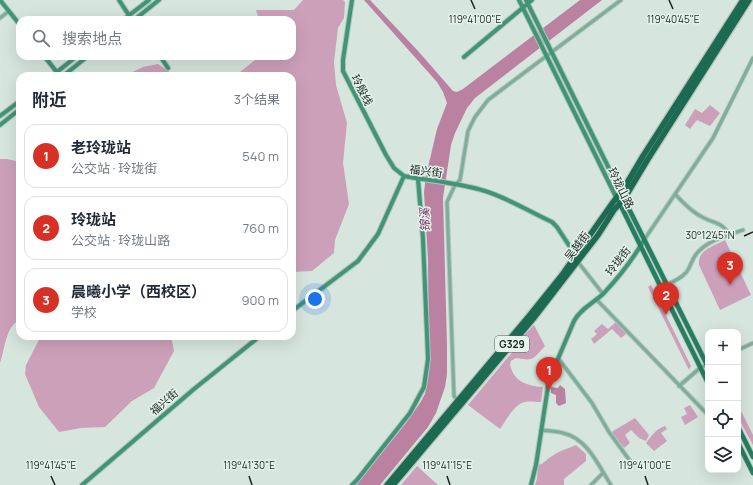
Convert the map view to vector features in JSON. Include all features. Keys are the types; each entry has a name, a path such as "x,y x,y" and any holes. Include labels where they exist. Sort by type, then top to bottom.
{"highway":[{"name":"吴越街","path":"618,202 621,192 651,143 743,0"},
{"name":"吴越街","path":"393,485 533,319 577,259 611,204 624,199 749,0"},
{"name":"吴越街","path":"387,485 577,259"}],"main road":[{"name":"玲珑山路","path":"624,199 705,359"},
{"name":"玲珑山路","path":"618,202 705,377"},
{"path":"741,433 753,457"},
{"path":"741,449 753,473"}],"street":[{"path":"0,0 16,20"},
{"path":"119,0 129,16 149,0"},
{"path":"138,16 159,0"},
{"name":"玲殷线","path":"352,0 343,60 343,70 386,155 394,168 404,176"},
{"name":"玲珑山路","path":"519,0 618,202"},
{"path":"464,57 522,8 527,2 532,0"},
{"path":"458,402 454,396 447,202 455,185 460,180 468,131 475,117 488,100 621,0"},
{"name":"玲珑山路","path":"527,2 624,199"},
{"path":"1,17 9,11"},
{"name":"玲珑街","path":"531,485 536,465 549,380 578,313 603,294 640,247 713,138 753,58"},
{"path":"47,60 56,72"},
{"path":"60,72 73,60"},
{"path":"68,72 83,60"},
{"path":"163,60 168,68"},
{"path":"0,116 16,104"},
{"path":"0,125 16,112"},
{"name":"福兴街","path":"296,308 358,261 378,234 404,176 485,191 552,222 557,227 577,259"},
{"path":"352,485 410,414 424,386 428,359 424,239 418,179"},
{"path":"675,194 699,215 721,224 730,235"},
{"path":"667,285 686,273 690,268 693,257 704,246 743,230"},
{"path":"577,259 603,294"},
{"path":"596,299 705,412"},
{"name":"福兴街","path":"82,485 194,389 255,340"},
{"path":"741,349 753,343"},
{"path":"558,358 592,403 609,432 633,465"},
{"path":"679,386 700,368 705,366"},
{"path":"541,430 563,433 578,439 585,445 611,485"},
{"path":"591,485 603,473"}],"shaded area":[{"path":"303,0 343,0 345,2 344,18 338,28 334,62 336,85 347,123 343,163 349,204 335,240 334,253 312,271 296,272 296,72 240,72 255,60 296,60 296,16 258,16 256,10 294,10"},
{"path":"364,0 370,0 453,91 457,92 580,0 602,0 475,98 467,108 455,133 451,145 443,198 447,345 447,374 445,387 436,413 428,427 380,485 356,485 406,423 420,403 425,394 429,372 428,259 424,192 426,176 437,129 447,103 437,82"},
{"path":"158,64 170,72 132,72 143,67"},
{"path":"710,105 720,113 710,126 697,120 690,129 685,125 695,109 702,113"},
{"path":"0,159 7,159 16,161 16,322 11,327 8,333 0,363"},
{"path":"725,240 751,295 720,310 699,265 699,260 703,252"},
{"path":"651,285 691,366 689,370 648,287"},
{"path":"616,322 627,333 621,338 612,329 594,344 591,339 597,334 594,331 602,324 608,329"},
{"path":"534,325 545,346 532,358 516,358 511,361 510,364 514,375 522,382 532,386 543,387 541,402 521,403 514,409 500,429 468,405 514,350 513,347"},
{"path":"39,340 172,340 174,351 154,388 132,401 105,427 81,428 59,432 39,407 25,374 26,365"},
{"path":"560,385 565,389 566,403 559,406 556,403 556,395 551,393 551,387 558,388"},
{"path":"690,405 698,417 685,425 681,417 687,414 684,408"},
{"path":"741,411 753,435 753,445 741,423"},
{"path":"635,418 649,435 646,441 639,438 631,430 625,435 630,443 624,448 612,433"},
{"path":"665,426 667,429 661,433 667,441 654,451 646,443 652,435"},
{"path":"576,445 586,454 586,461 564,479 564,485 535,485 538,465 555,454"},
{"path":"417,466 438,485 401,485"}],"place":[{"name":"晨曦小学（西校区）","path":"730,285"},
{"name":"玲珑站","path":"666,315"},
{"name":"老玲珑站","path":"549,390"}],"water label":[{"name":"锦溪","path":"425,220"}]}
